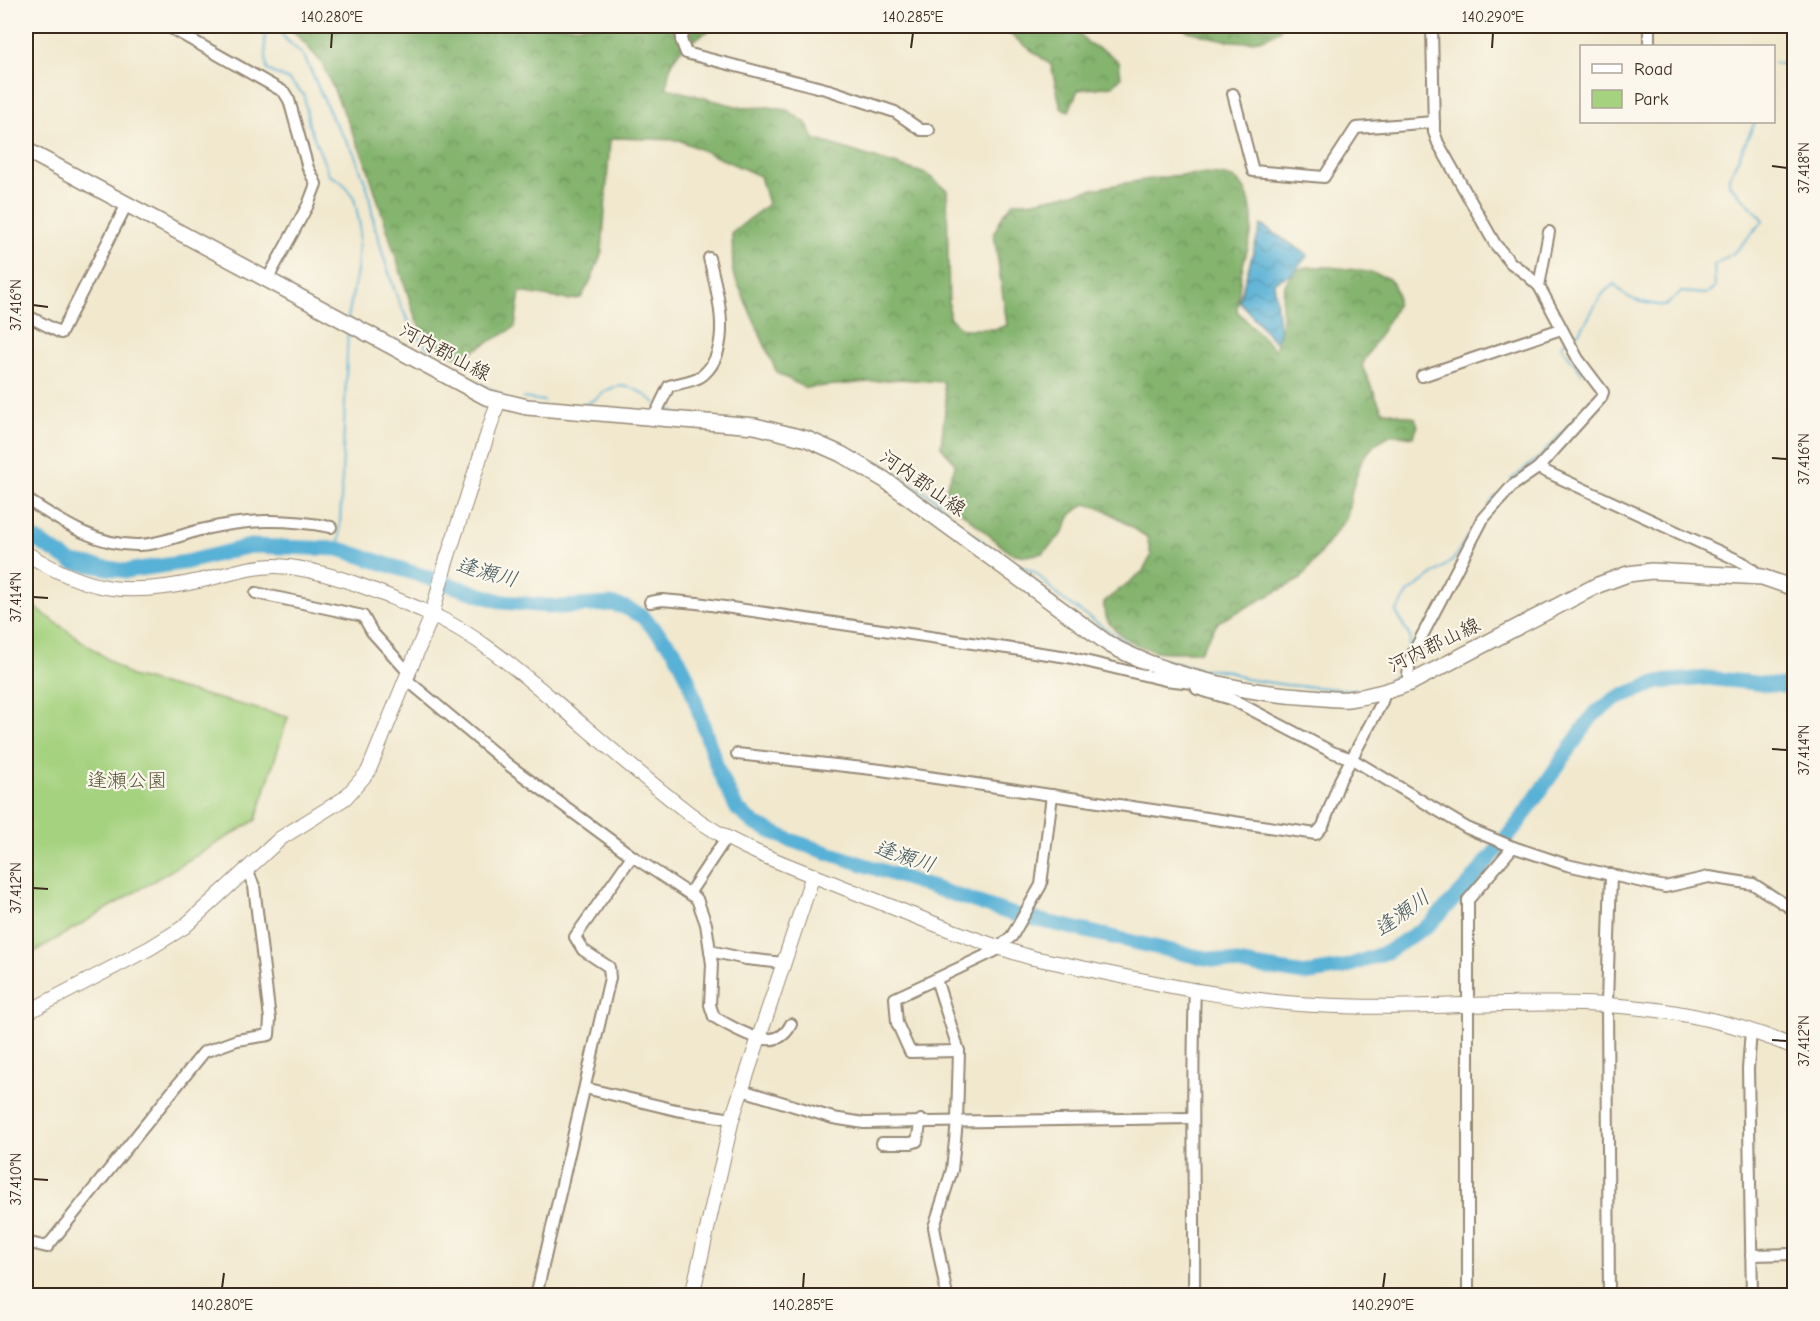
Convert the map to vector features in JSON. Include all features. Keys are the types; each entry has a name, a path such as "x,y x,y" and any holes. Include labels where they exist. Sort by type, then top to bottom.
{"main road":[{"name":"河内郡山線","path":"26,150 469,390 498,402 527,407 755,426 807,440 832,450 885,480 1110,645 1135,658 1192,680 1295,696 1346,699 1385,693 1410,683 1598,585 1628,574 1671,571 1762,577 1794,588"}],"street":[{"path":"167,26 284,92 289,100 308,168 316,184 308,205 267,280"},
{"path":"686,26 681,40 686,53 829,90 895,112 921,130 929,130"},
{"path":"1410,683 1408,674 1411,657 1483,519 1512,486 1538,468 1601,398 1603,392 1578,359 1539,286 1511,263 1495,244 1438,143 1434,132 1432,26"},
{"path":"1648,45 1649,26"},
{"path":"1233,94 1253,171 1324,177 1356,128 1434,122"},
{"path":"26,315 61,333 127,204"},
{"path":"1539,286 1549,231"},
{"path":"654,417 669,386 704,375 715,357 723,315 709,258"},
{"path":"1422,376 1561,329"},
{"path":"26,1013 150,948 184,927 281,838 328,810 357,786 376,755 433,611 445,565 498,402"},
{"path":"1538,468 1615,501 1742,562 1762,577"},
{"path":"26,499 84,534 138,545 259,519 293,520 331,527"},
{"path":"26,554 82,583 115,590 154,590 249,568 294,567 321,573 433,611 519,671 691,815 726,838 813,875 999,948 1033,958 1195,989 1314,1005 1607,1003 1659,1008 1751,1031 1794,1047"},
{"path":"256,593 363,616 372,632 408,677 510,766 632,856 690,892 703,911 710,951 711,1013 744,1033 765,1040 783,1035 791,1024"},
{"path":"650,602 662,600 698,603 1068,657 1165,680 1192,680 1197,688 1231,699 1332,752 1352,759 1479,833 1513,847 1567,865 1665,887 1709,877 1753,884 1794,910"},
{"path":"737,754 881,770 1316,834 1323,826 1340,780 1385,693"},
{"path":"959,1051 910,1052 897,1023 895,998 999,948 1012,936 1041,885 1052,795"},
{"path":"690,892 726,838"},
{"path":"1468,1296 1466,931 1469,897 1513,847"},
{"path":"536,1296 585,1089 610,971 609,967 583,950 575,937 632,856"},
{"path":"26,1242 47,1247 204,1052 237,1040 269,1035 270,1019 254,886 246,868"},
{"path":"1610,1296 1607,1003 1611,874"},
{"path":"692,1296 732,1119 813,875"},
{"path":"710,951 746,959 784,963"},
{"path":"936,979 959,1051 957,1122 952,1170 934,1227 947,1296"},
{"path":"1194,1296 1196,1167 1192,1118 1195,989"},
{"path":"1751,1031 1748,1069 1752,1296"},
{"path":"585,1089 676,1110 732,1119"},
{"path":"742,1090 847,1121 957,1122 1192,1118"},
{"path":"882,1143 917,1141 921,1120"},
{"path":"1750,1255 1794,1254"}],"green space":[{"path":"289,26 717,26 689,43 676,57 668,75 667,88 743,108 769,107 787,110 806,123 814,139 926,174 947,190 949,317 962,329 996,329 1007,325 994,233 1003,215 1014,202 1028,202 1135,181 1196,174 1220,175 1236,180 1248,196 1252,224 1241,275 1237,311 1275,350 1282,323 1284,289 1294,272 1311,267 1325,267 1368,272 1387,278 1394,286 1397,302 1362,366 1382,410 1415,418 1418,426 1413,437 1392,434 1376,443 1362,459 1352,490 1347,517 1301,579 1218,622 1200,652 1162,652 1148,649 1120,635 1113,628 1104,611 1104,602 1143,571 1151,556 1147,537 1104,509 1085,504 1071,515 1063,533 1043,553 1026,556 1010,553 950,502 946,491 955,464 941,446 946,402 943,382 900,379 805,388 777,373 733,273 732,233 768,204 760,176 679,140 616,138 610,140 602,252 581,298 568,300 520,292 515,327 474,350 462,360 441,348 430,339 416,320 366,163 322,63"},
{"path":"999,26 1073,26 1088,43 1108,53 1119,62 1121,77 1113,86 1078,90 1069,111 1061,108 1051,65"},
{"path":"1183,26 1281,26 1280,30 1270,36 1246,42 1209,37 1185,30"},
{"name":"逢瀬公園","path":"26,601 131,676 288,717 256,820 26,957"}],"water":[{"path":"1261,225 1308,255 1292,274 1274,282 1280,334 1275,342 1239,301"}],"waterway":[{"path":"264,26 267,70 289,80 304,95 309,125 329,175 342,182 354,198 360,226 357,271 348,318"},
{"path":"277,26 283,36 305,58 333,120 354,153 368,190 382,253 405,315 415,332 427,347 457,372 497,392"},
{"path":"1775,63 1794,66"},
{"path":"1571,338 1578,333 1602,295 1615,284 1630,298 1665,306 1681,292 1706,294 1715,288 1714,265 1736,251 1764,220 1729,184 1729,178 1755,123"},
{"path":"339,549 348,329"},
{"path":"1566,341 1561,346 1582,373"},
{"path":"582,405 591,402 610,389 624,386 644,394 656,403"},
{"path":"523,398 544,401"},
{"path":"1511,480 1541,456 1590,402"},
{"path":"664,407 675,412"},
{"path":"864,459 883,464 935,499 958,523 1006,559 1036,573 1058,596 1132,647"},
{"path":"1489,505 1497,495"},
{"name":"逢瀬川","path":"26,534 72,562 126,571 187,562 250,546 339,549 503,602 559,607 611,604 624,607 642,616 674,650 687,676 718,770 737,809 755,824 790,840 1012,914 1194,956 1304,974 1342,968 1387,952 1430,924 1469,884 1519,822 1592,716 1616,698 1658,682 1707,678 1794,687"},
{"path":"1385,685 1400,670 1411,639 1396,612 1409,592 1453,560 1469,534"},
{"path":"1156,658 1200,669 1229,671 1245,679 1287,685 1356,690"}]}
